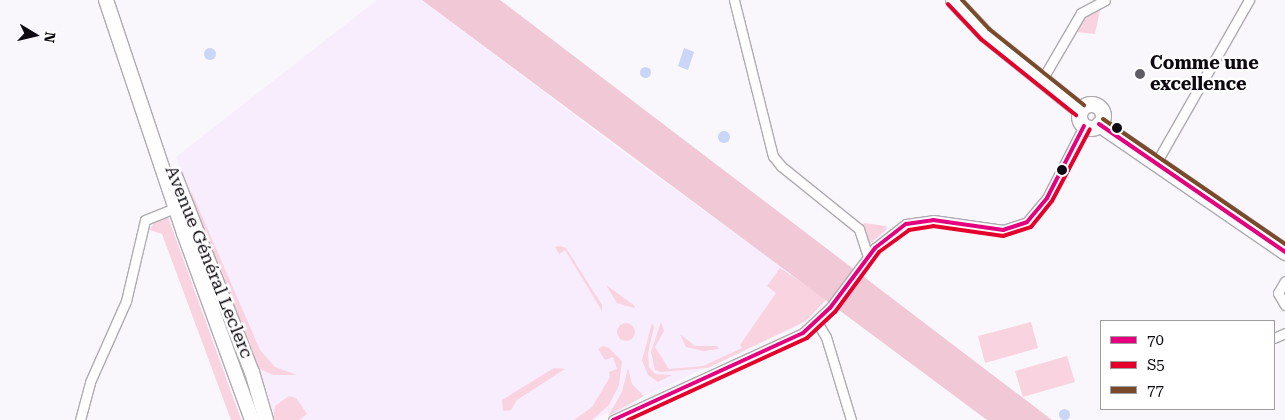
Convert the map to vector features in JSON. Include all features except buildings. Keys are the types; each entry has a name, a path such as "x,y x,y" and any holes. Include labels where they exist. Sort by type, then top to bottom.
{"main road":[{"name":"Avenue Général Leclerc","path":"106,0 181,205 255,379 266,420"},
{"path":"953,0 986,34 1043,78 1080,110"},
{"path":"1090,104 1098,107 1102,113 1100,124 1093,128 1084,126 1079,118 1080,110 1090,104"},
{"path":"1100,124 1285,252"},
{"name":"Avenue Général Leclerc","path":"181,205 252,420"}],"street":[{"path":"734,0 772,156 781,166 859,229 868,257"},
{"path":"1043,78 1081,13 1105,0"},
{"path":"1156,163 1249,0"},
{"path":"613,420 803,333 830,308 868,257 889,235 913,222 933,220 993,230 1027,222 1047,198 1084,126"},
{"path":"80,420 90,382 126,301 145,220 181,205"},
{"path":"1285,281 1278,293 1285,305"},
{"path":"817,322 826,337 851,420"}],"shaded area":[{"path":"377,0 422,0 628,156 827,299 802,324 644,396 617,413 608,416 609,412 593,420 273,420 267,390 176,157"},
{"path":"422,0 500,0 1052,420 987,420"},
{"path":"1100,10 1095,34 1076,32 1084,18"},
{"path":"192,193 260,350 275,367 297,375 273,375 258,368 190,195"},
{"path":"168,217 242,420 231,420 162,234 149,230 154,223"},
{"path":"864,223 886,226 887,229 870,244 862,226"},
{"path":"555,247 566,248 602,305 602,311 565,250 559,254"},
{"path":"780,268 827,299 806,321 708,368 661,372 655,370 651,352 661,322 664,331 655,347 669,369 703,366 742,348 740,345 776,293 767,286"},
{"path":"606,285 635,306 634,308 617,303"},
{"path":"1031,322 1038,348 985,363 978,336"},
{"path":"626,323 632,326 635,332 632,338 626,341 620,338 617,332 620,326"},
{"path":"652,323 654,327 648,353 649,367 655,374 672,375 658,382 648,375 642,360"},
{"path":"680,334 695,346 717,346 719,349 704,351 686,347"},
{"path":"603,346 609,348 622,361 619,385 609,405 592,420 574,420 592,407 610,377 609,372 617,369 613,357 605,360 598,349"},
{"path":"1067,356 1075,382 1023,397 1015,371"},
{"path":"554,368 565,369 517,400 511,410 503,411 502,400"},
{"path":"628,368 632,384 644,396 608,416 622,392"},
{"path":"289,396 296,398 307,414 299,420 273,420 275,406"}],"water":[{"path":"208,48 212,48 216,54 212,60 208,60 204,56 204,52"},
{"path":"684,48 694,52 688,70 678,66"},
{"path":"645,66 651,72 645,78 639,72"},
{"path":"722,131 726,131 730,137 726,143 722,143 718,139 718,135"},
{"path":"1062,409 1066,409 1069,414 1068,418 1062,419 1059,416 1059,412"}],"transit line":[{"name":"77","path":"962,0 989,29 1084,105"},
{"name":"S5","path":"948,4 981,39 1076,115"},
{"name":"77","path":"1103,119 1285,244"},
{"name":"70","path":"1099,124 1285,252"},
{"name":"70","path":"613,420 803,333 830,308 875,248 906,224 933,220 1003,230 1027,222 1047,198 1084,126"},
{"name":"S5","path":"628,420 807,338 835,312 879,252 909,230 933,226 1003,236 1031,227 1052,201 1090,129"}],"place":[{"name":"Comme une excellence","path":"1140,74"}]}
